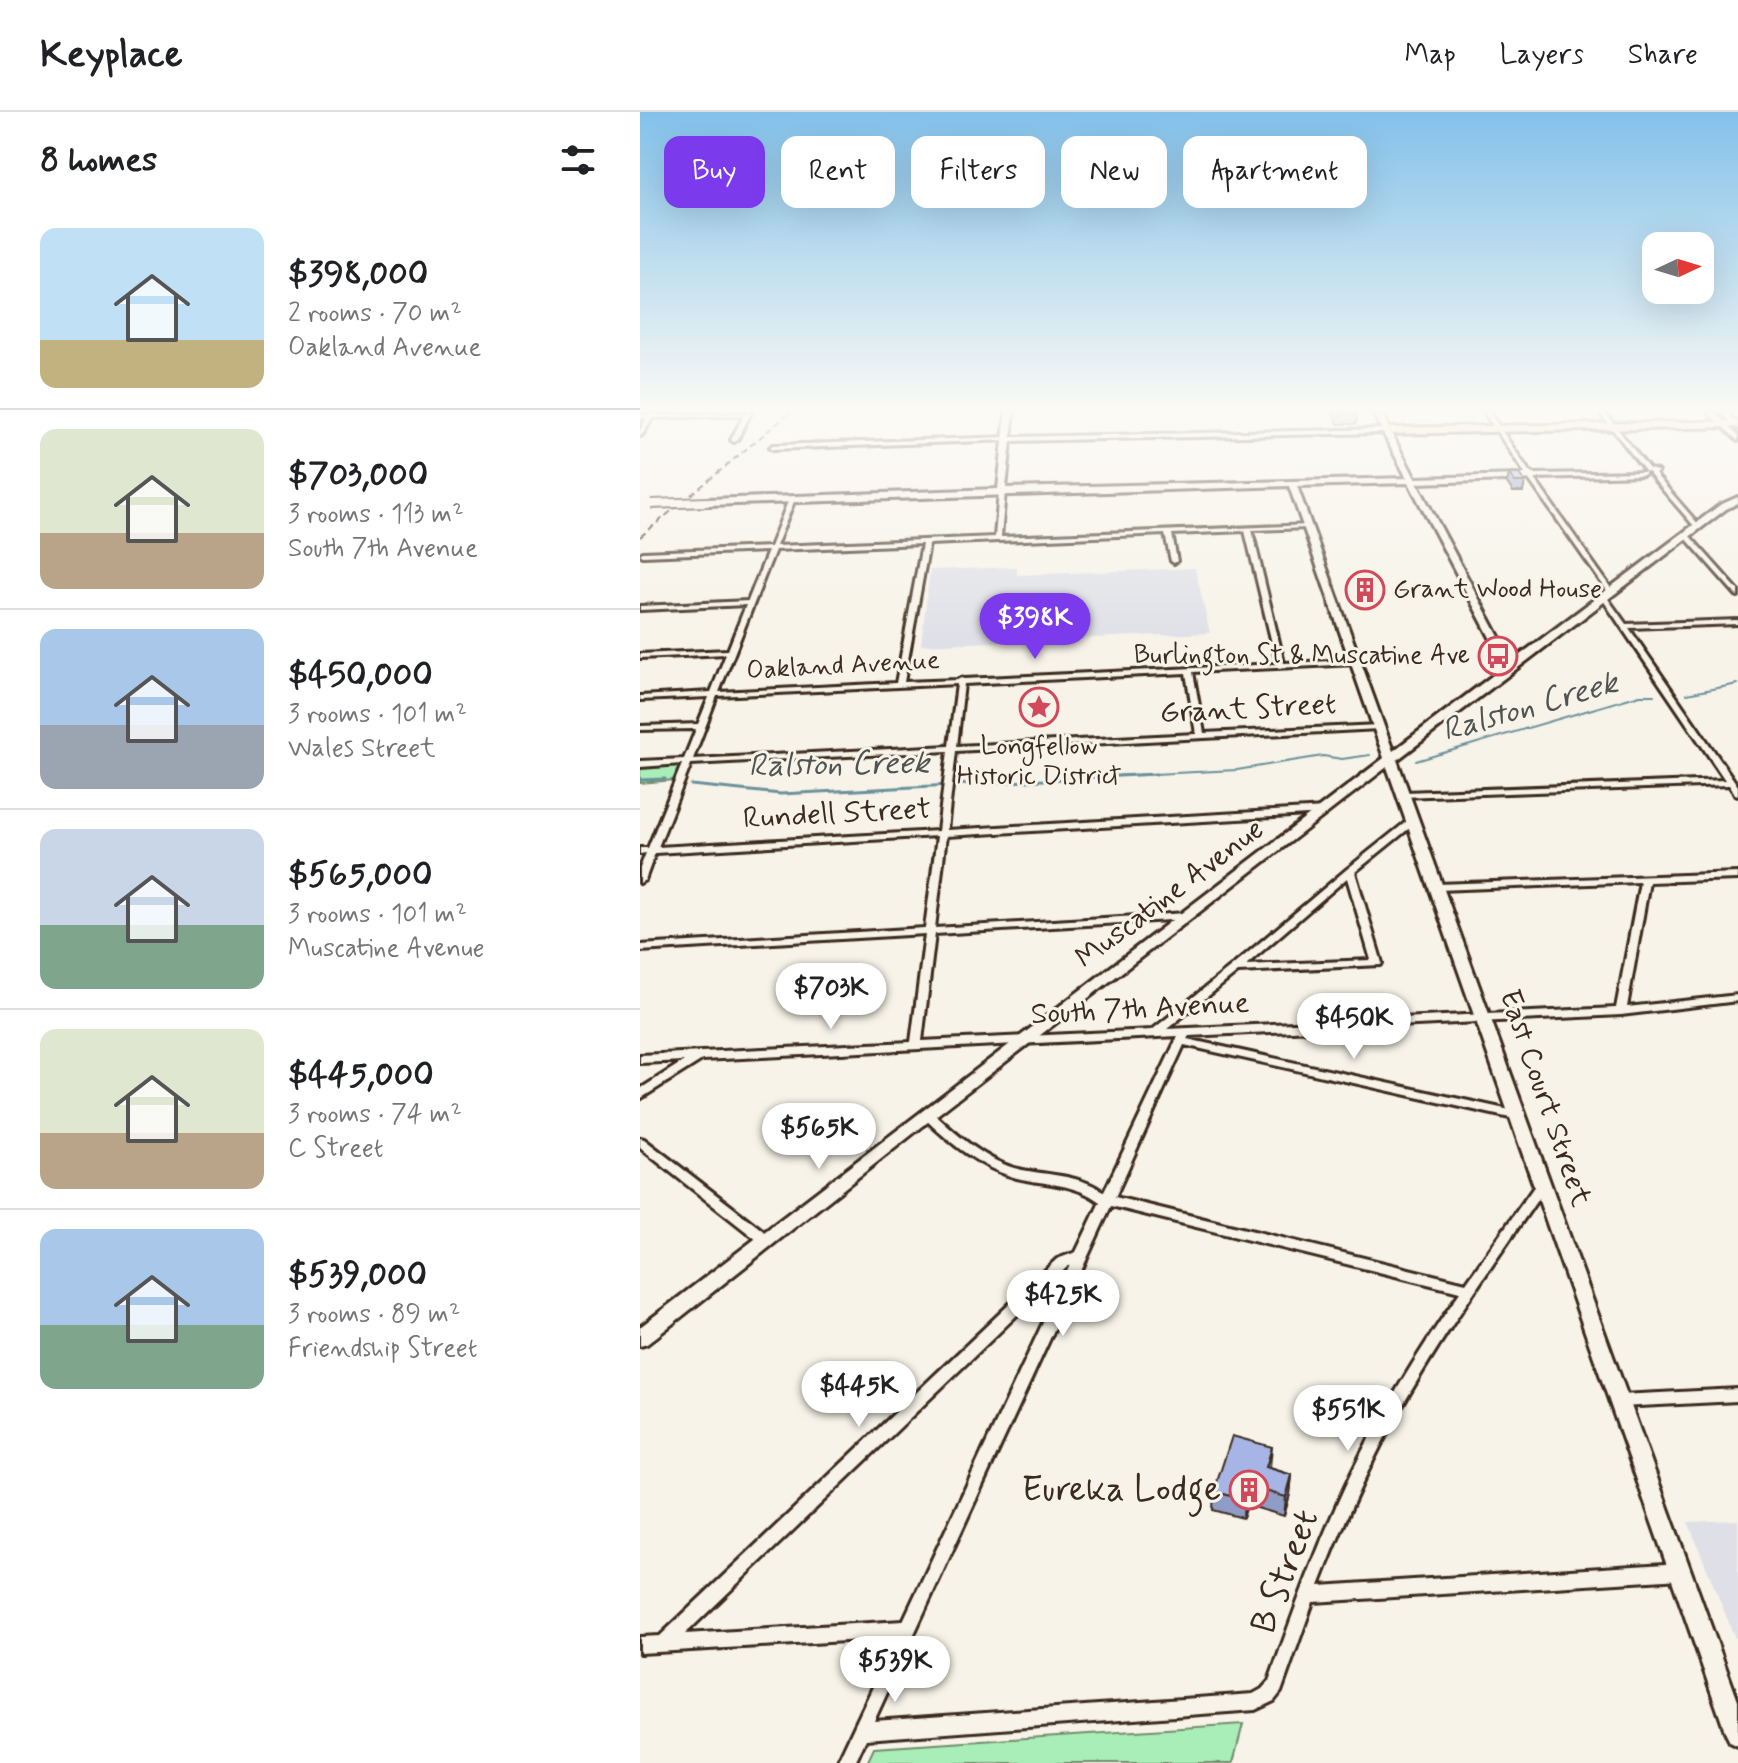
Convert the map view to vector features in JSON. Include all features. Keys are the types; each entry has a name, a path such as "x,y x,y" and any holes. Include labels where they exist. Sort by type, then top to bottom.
{"street":[{"path":"640,505 1073,489"},
{"name":"East Court Street","path":"1294,489 1737,1730"},
{"path":"1416,489 1511,668"},
{"path":"1539,489 1607,594 1624,626 1738,792"},
{"path":"1663,489 1697,526"},
{"path":"998,539 1002,491"},
{"path":"640,880 792,499"},
{"name":"Muscatine Avenue","path":"640,1338 927,1114 1607,594 1697,526 1738,500"},
{"path":"643,554 1308,526"},
{"path":"1248,529 1281,665"},
{"path":"1168,532 1174,561"},
{"path":"1686,535 1738,594"},
{"path":"900,683 926,542"},
{"path":"640,608 750,603"},
{"path":"1624,626 1738,622"},
{"path":"640,656 731,652"},
{"name":"Oakland Avenue","path":"640,698 1355,662"},
{"path":"1189,670 1200,736"},
{"path":"916,1044 961,680"},
{"path":"640,728 701,726"},
{"name":"Grant Street","path":"640,764 1379,727"},
{"path":"1405,795 1731,782"},
{"name":"Rundell Street","path":"640,851 1325,811"},
{"path":"1156,1033 1414,820"},
{"path":"1235,969 1377,963 1350,871"},
{"path":"1438,887 1738,876"},
{"path":"1621,1011 1645,879"},
{"path":"640,948 1187,916"},
{"name":"South 7th Avenue","path":"640,1059 1156,1033 1183,1037 1621,1011 1738,998"},
{"path":"846,1763 1183,1037 1519,1116"},
{"path":"640,1095 700,1055"},
{"path":"927,1114 970,1150 1005,1169 1094,1190 1106,1200 1469,1289"},
{"path":"640,1142 766,1240"},
{"name":"B Street","path":"860,1731 1255,1702 1268,1695 1275,1686 1307,1595 1345,1503 1371,1449 1406,1386 1543,1183"},
{"path":"664,1643 1062,1263 1081,1256"},
{"path":"1620,1401 1738,1395"},
{"path":"1307,1595 1681,1571"},
{"path":"640,1645 907,1629"}],"shaded area":[{"path":"1017,567 1017,575 1195,568 1210,633 921,645 930,570"},
{"path":"1738,1520 1738,1637 1735,1638 1688,1522"}],"green space":[{"path":"681,764 675,780 640,783 640,767"},
{"path":"1243,1724 1233,1763 867,1763 874,1748"}],"building":[{"path":"1232,1436 1272,1447 1266,1467 1292,1475 1286,1497 1248,1486 1244,1500 1214,1491"}],"waterway":[{"name":"Ralston Creek","path":"1687,694 1738,684"},
{"name":"Ralston Creek","path":"1416,761 1640,695 1654,695"},
{"name":"Ralston Creek","path":"1112,776 1237,770 1323,756 1342,759 1370,755"},
{"name":"Ralston Creek","path":"691,785 781,794 1156,774"},
{"name":"Ralston Creek","path":"640,780 665,779"}],"railway":[{"path":"640,537 698,489"}],"place":[{"name":"Grant Wood House","path":"1365,590"},
{"name":"Burlington St & Muscatine Ave","path":"1498,656"},
{"name":"Longfellow Historic District","path":"1039,707"},
{"name":"Eureka Lodge","path":"1249,1490"}]}
